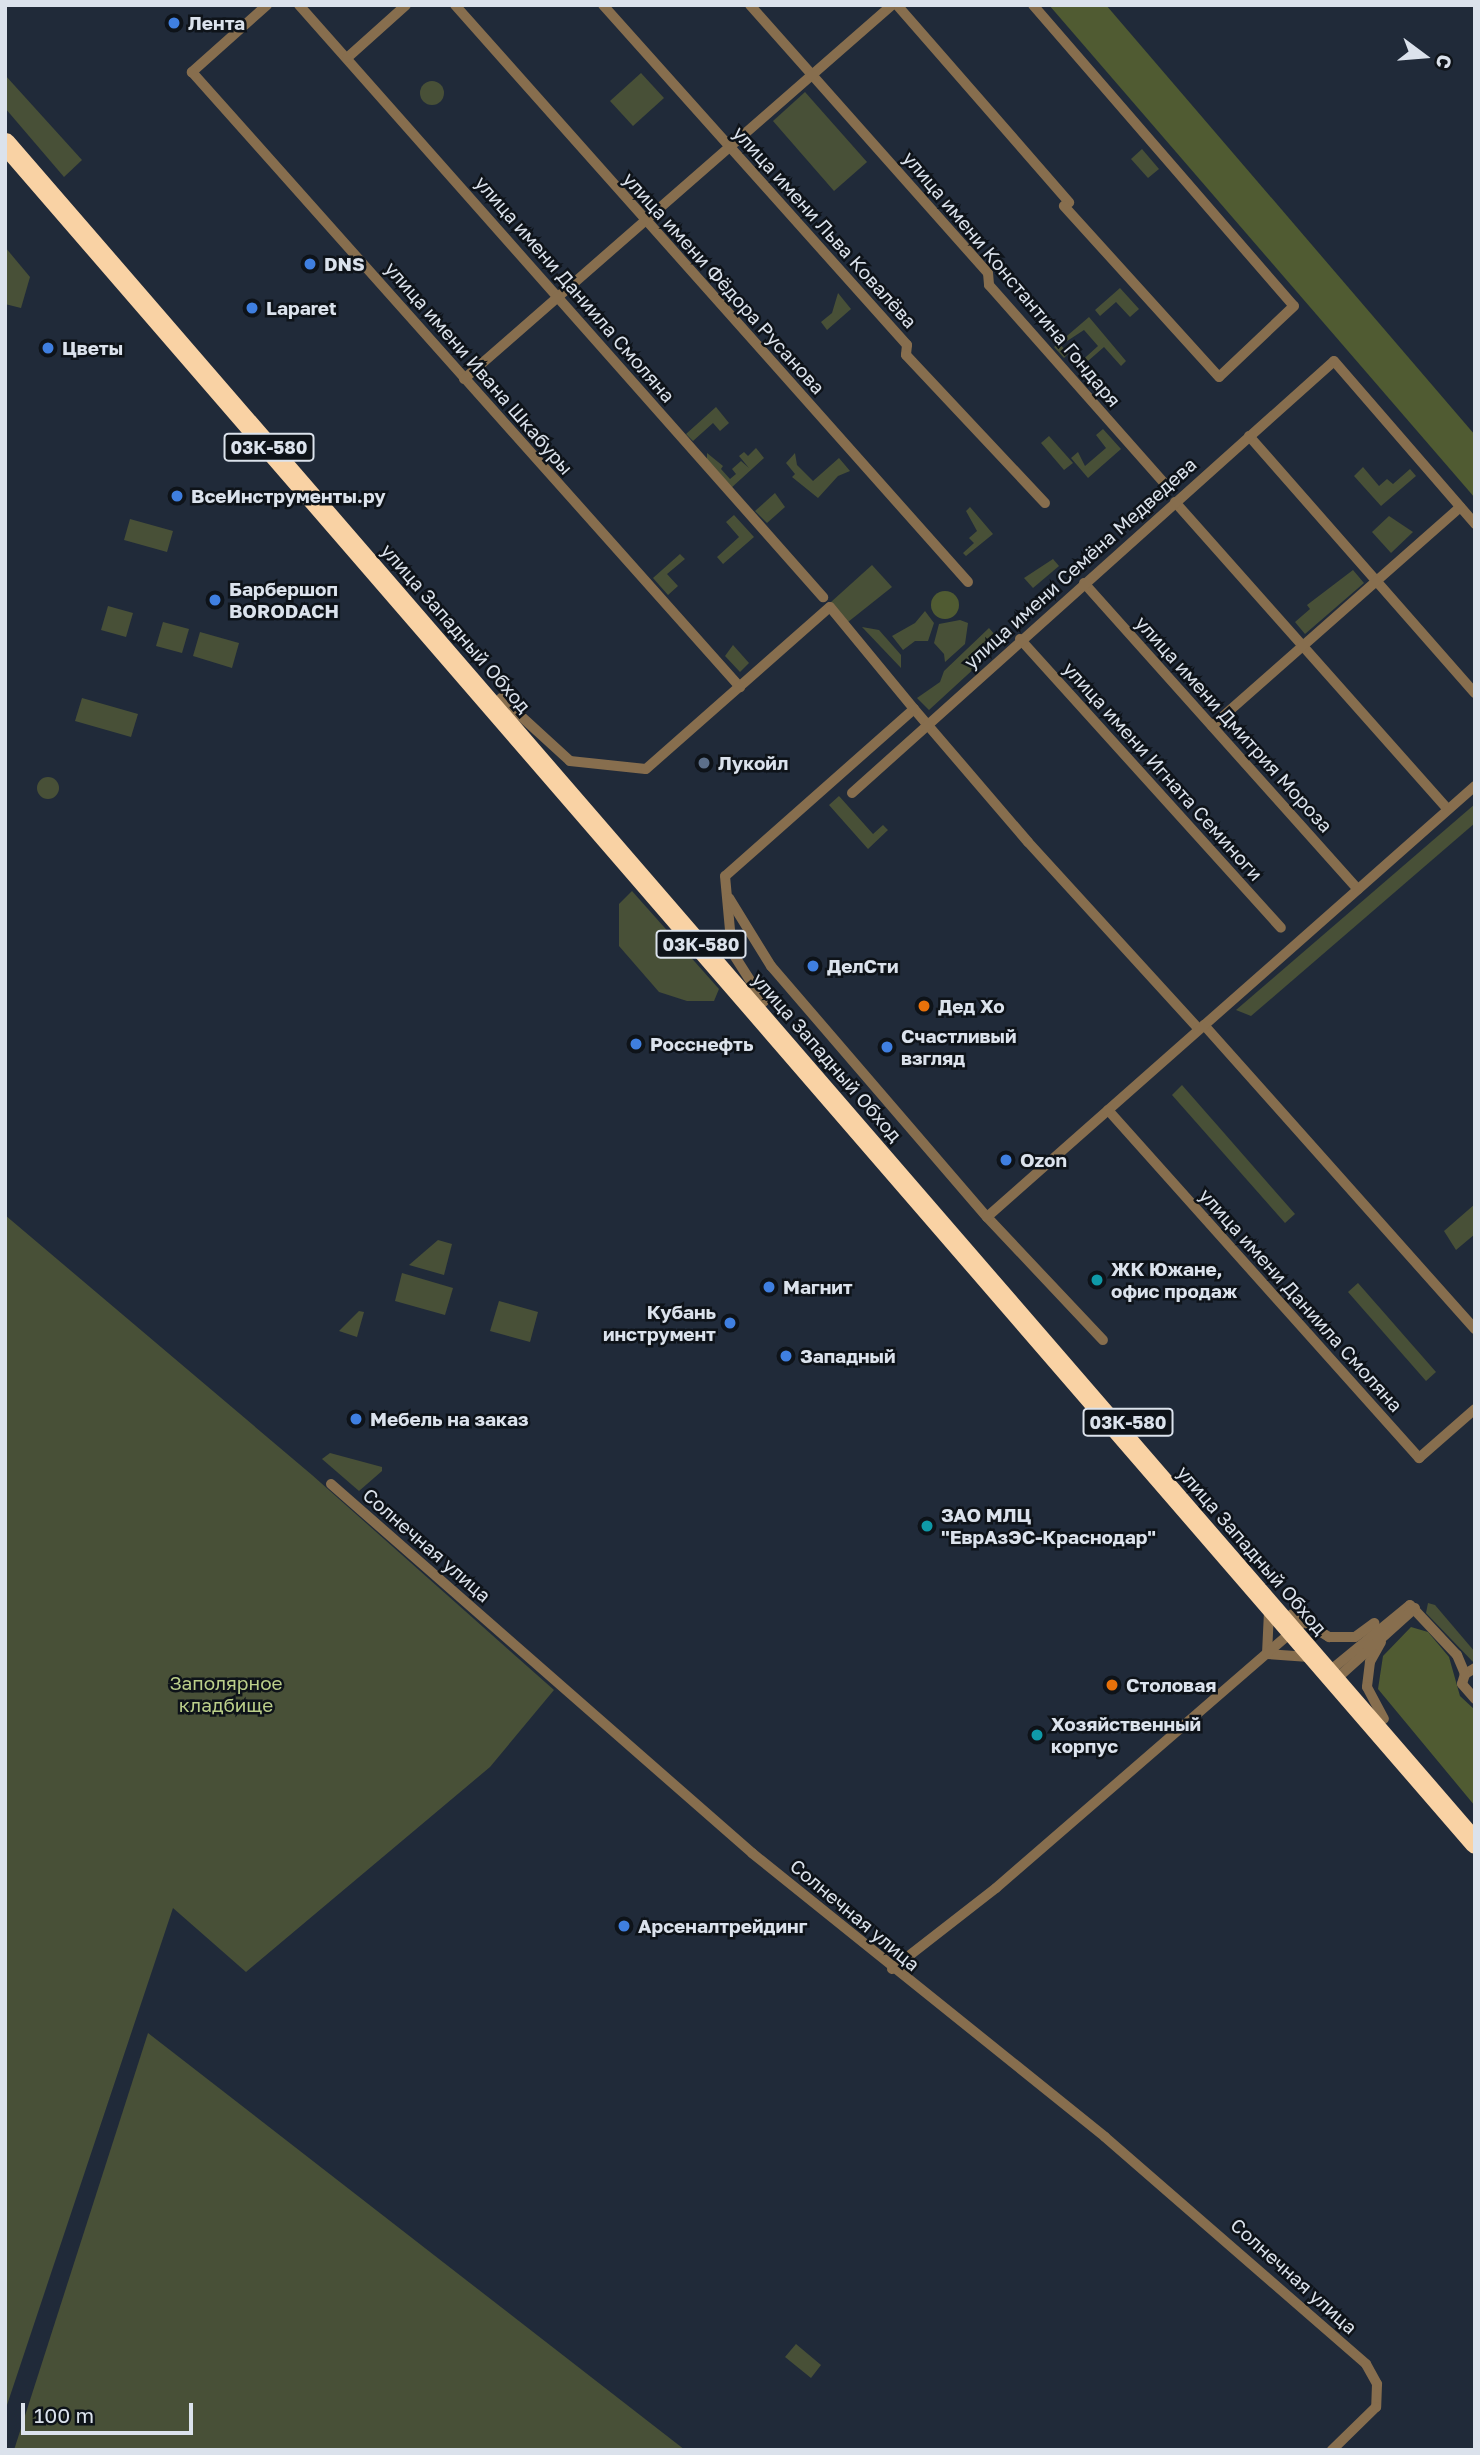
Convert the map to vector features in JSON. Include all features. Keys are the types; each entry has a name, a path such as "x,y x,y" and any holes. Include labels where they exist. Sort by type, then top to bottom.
{"highway":[{"name":"улица Западный Обход","path":"5,126 764,1002 1294,1623 1475,1843"},
{"name":"улица Западный Обход","path":"5,143 623,852 1264,1602 1294,1623"},
{"name":"улица Западный Обход","path":"1332,1670 1384,1719 1475,1824"}],"street":[{"name":"улица имени Ивана Шкабуры","path":"267,5 192,72 740,687"},
{"name":"улица имени Даниила Смоляна","path":"299,5 559,295 823,597"},
{"path":"347,58 406,5"},
{"name":"улица имени Фёдора Русанова","path":"455,5 968,582"},
{"name":"улица имени Льва Ковалёва","path":"603,5 907,345 906,355 1045,503"},
{"name":"улица имени Константина Гондаря","path":"750,5 988,273 989,285 1163,482"},
{"path":"464,379 811,75 895,5 1219,377 1294,306 1033,5"},
{"name":"улица имени Семёна Медведева","path":"852,793 926,722 1334,361 1460,507"},
{"path":"1249,436 1475,693"},
{"path":"1175,502 1448,809"},
{"path":"1212,726 1460,507 1475,524"},
{"name":"улица имени Дмитрия Мороза","path":"1084,583 1358,889"},
{"path":"501,698 570,761 646,769 830,607 1028,842 1202,1027 1475,1329"},
{"name":"улица имени Игната Семиноги","path":"1020,639 1281,928"},
{"path":"764,1002 732,952 725,876 914,709"},
{"path":"987,1217 1475,786"},
{"path":"728,896 771,966 987,1217 1103,1340"},
{"name":"улица имени Даниила Смоляна","path":"1108,1110 1419,1458 1475,1409"},
{"name":"Солнечная улица","path":"331,1484 892,1969 1105,2137 1366,2364 1377,2384 1376,2407 1332,2450"},
{"path":"1264,1602 1272,1622 1267,1654"},
{"path":"892,1969 996,1888 1267,1654 1294,1623 1317,1633 1343,1638 1355,1637 1401,1609 1415,1608"},
{"path":"1332,1670 1384,1637 1415,1608"},
{"path":"1415,1608 1457,1655 1465,1674 1463,1689 1475,1699"},
{"path":"1332,1670 1401,1609"},
{"path":"1384,1637 1370,1662 1367,1687 1384,1719"},
{"path":"1267,1654 1294,1653 1332,1670"},
{"path":"1465,1674 1475,1668"}],"green space":[{"path":"1049,5 1106,5 1475,435 1475,498"},
{"path":"641,73 664,98 633,126 610,101"},
{"path":"5,75 82,160 64,177 5,108"},
{"path":"432,81 443,88 444,93 437,104 432,105 421,98 420,93 427,82"},
{"path":"805,92 867,162 834,191 773,121"},
{"path":"1142,149 1159,169 1148,178 1131,159"},
{"path":"5,247 30,277 21,308 5,304"},
{"path":"1120,288 1139,309 1130,317 1116,302 1100,316 1095,310"},
{"path":"838,293 851,309 827,330 821,322 832,313"},
{"path":"1089,317 1126,361 1121,366 1104,347 1080,368 1077,365 1098,346 1084,330 1061,345 1068,354 1064,358 1054,347"},
{"path":"716,407 729,423 720,431 713,423 693,441 686,434"},
{"path":"1103,429 1121,449 1088,478 1071,458 1078,452 1085,466 1106,448 1096,435"},
{"path":"1049,436 1073,463 1064,470 1041,443"},
{"path":"756,448 764,458 730,489 707,464 707,453 723,466 721,469 730,479 736,474 732,469 741,461 749,468 739,456 744,452 748,456"},
{"path":"795,453 797,465 813,481 839,458 850,471 838,476 818,498 792,477 795,474 786,463"},
{"path":"1363,467 1379,486 1387,479 1393,484 1410,469 1416,476 1381,506 1354,476"},
{"path":"775,493 785,507 767,523 755,511"},
{"path":"970,507 993,534 966,556 963,553 974,543 969,538 977,531 966,511"},
{"path":"734,515 754,537 723,564 717,557 739,537 726,522"},
{"path":"1389,516 1413,532 1391,553 1372,532"},
{"path":"130,519 173,531 167,552 124,540"},
{"path":"680,554 685,559 667,574 678,586 668,595 653,578"},
{"path":"1053,559 1059,566 1033,588 1024,578"},
{"path":"872,565 892,587 848,622 831,602"},
{"path":"1353,570 1364,583 1305,634 1295,622 1310,609 1307,605"},
{"path":"945,591 955,595 959,605 955,615 945,619 935,615 931,605 935,595"},
{"path":"108,606 133,613 126,637 101,630"},
{"path":"925,611 934,623 928,641 915,641 903,650 892,636 915,623"},
{"path":"960,620 968,623 965,644 945,662 944,654 934,643 939,624"},
{"path":"163,622 189,629 182,653 156,646"},
{"path":"862,627 879,630 901,655 901,668"},
{"path":"989,628 1002,643 929,710 917,698 940,682 944,671"},
{"path":"200,632 239,643 232,668 193,656"},
{"path":"733,645 749,663 740,672 725,656"},
{"path":"82,698 138,714 131,737 75,721"},
{"path":"48,777 56,780 59,788 56,796 48,799 40,796 37,788 40,780"},
{"path":"839,796 873,834 883,825 888,830 868,849 829,805"},
{"path":"1475,804 1475,823 1251,1016 1236,1010"},
{"path":"632,891 719,989 714,1001 687,1001 659,992 619,946 619,904"},
{"path":"1182,1085 1295,1214 1285,1223 1172,1095"},
{"path":"1475,1204 1475,1234 1456,1250 1444,1231"},
{"name":"Заполярное кладбище","path":"5,1215 312,1475 554,1690 490,1767 246,1972 173,1908 5,2411"},
{"path":"438,1240 452,1244 444,1275 409,1265"},
{"path":"402,1273 453,1288 445,1315 395,1301"},
{"path":"1358,1283 1436,1372 1426,1381 1348,1292"},
{"path":"499,1301 538,1312 530,1342 490,1331"},
{"path":"359,1311 364,1312 357,1337 339,1331"},
{"path":"330,1453 382,1467 382,1471 359,1491 322,1459"},
{"path":"1428,1603 1435,1605 1475,1652 1475,1664 1426,1613"},
{"path":"1411,1627 1428,1632 1449,1657 1460,1696 1475,1710 1475,1806 1378,1689 1383,1656"},
{"path":"148,2033 685,2450 14,2450"},
{"path":"796,2344 821,2365 811,2378 785,2357"}],"place":[{"name":"Лента","path":"174,23"},
{"name":"DNS","path":"310,264"},
{"name":"Laparet","path":"252,308"},
{"name":"Цветы","path":"48,348"},
{"name":"ВсеИнструменты.ру","path":"177,496"},
{"name":"Барбершоп BORODACH","path":"215,600"},
{"name":"Лукойл","path":"704,763"},
{"name":"ДелСти","path":"813,966"},
{"name":"Дед Хо","path":"924,1006"},
{"name":"Росснефть","path":"636,1044"},
{"name":"Счастливый взгляд","path":"887,1047"},
{"name":"Ozon","path":"1006,1160"},
{"name":"ЖК Южане, офис продаж","path":"1097,1280"},
{"name":"Магнит","path":"769,1287"},
{"name":"Кубань инструмент","path":"730,1323"},
{"name":"Западный","path":"786,1356"},
{"name":"Мебель на заказ","path":"356,1419"},
{"name":"ЗАО МЛЦ \"ЕврАзЭС-Краснодар\"","path":"927,1526"},
{"name":"Столовая","path":"1112,1685"},
{"name":"Хозяйственный корпус","path":"1037,1735"},
{"name":"Арсеналтрейдинг","path":"624,1926"}]}
